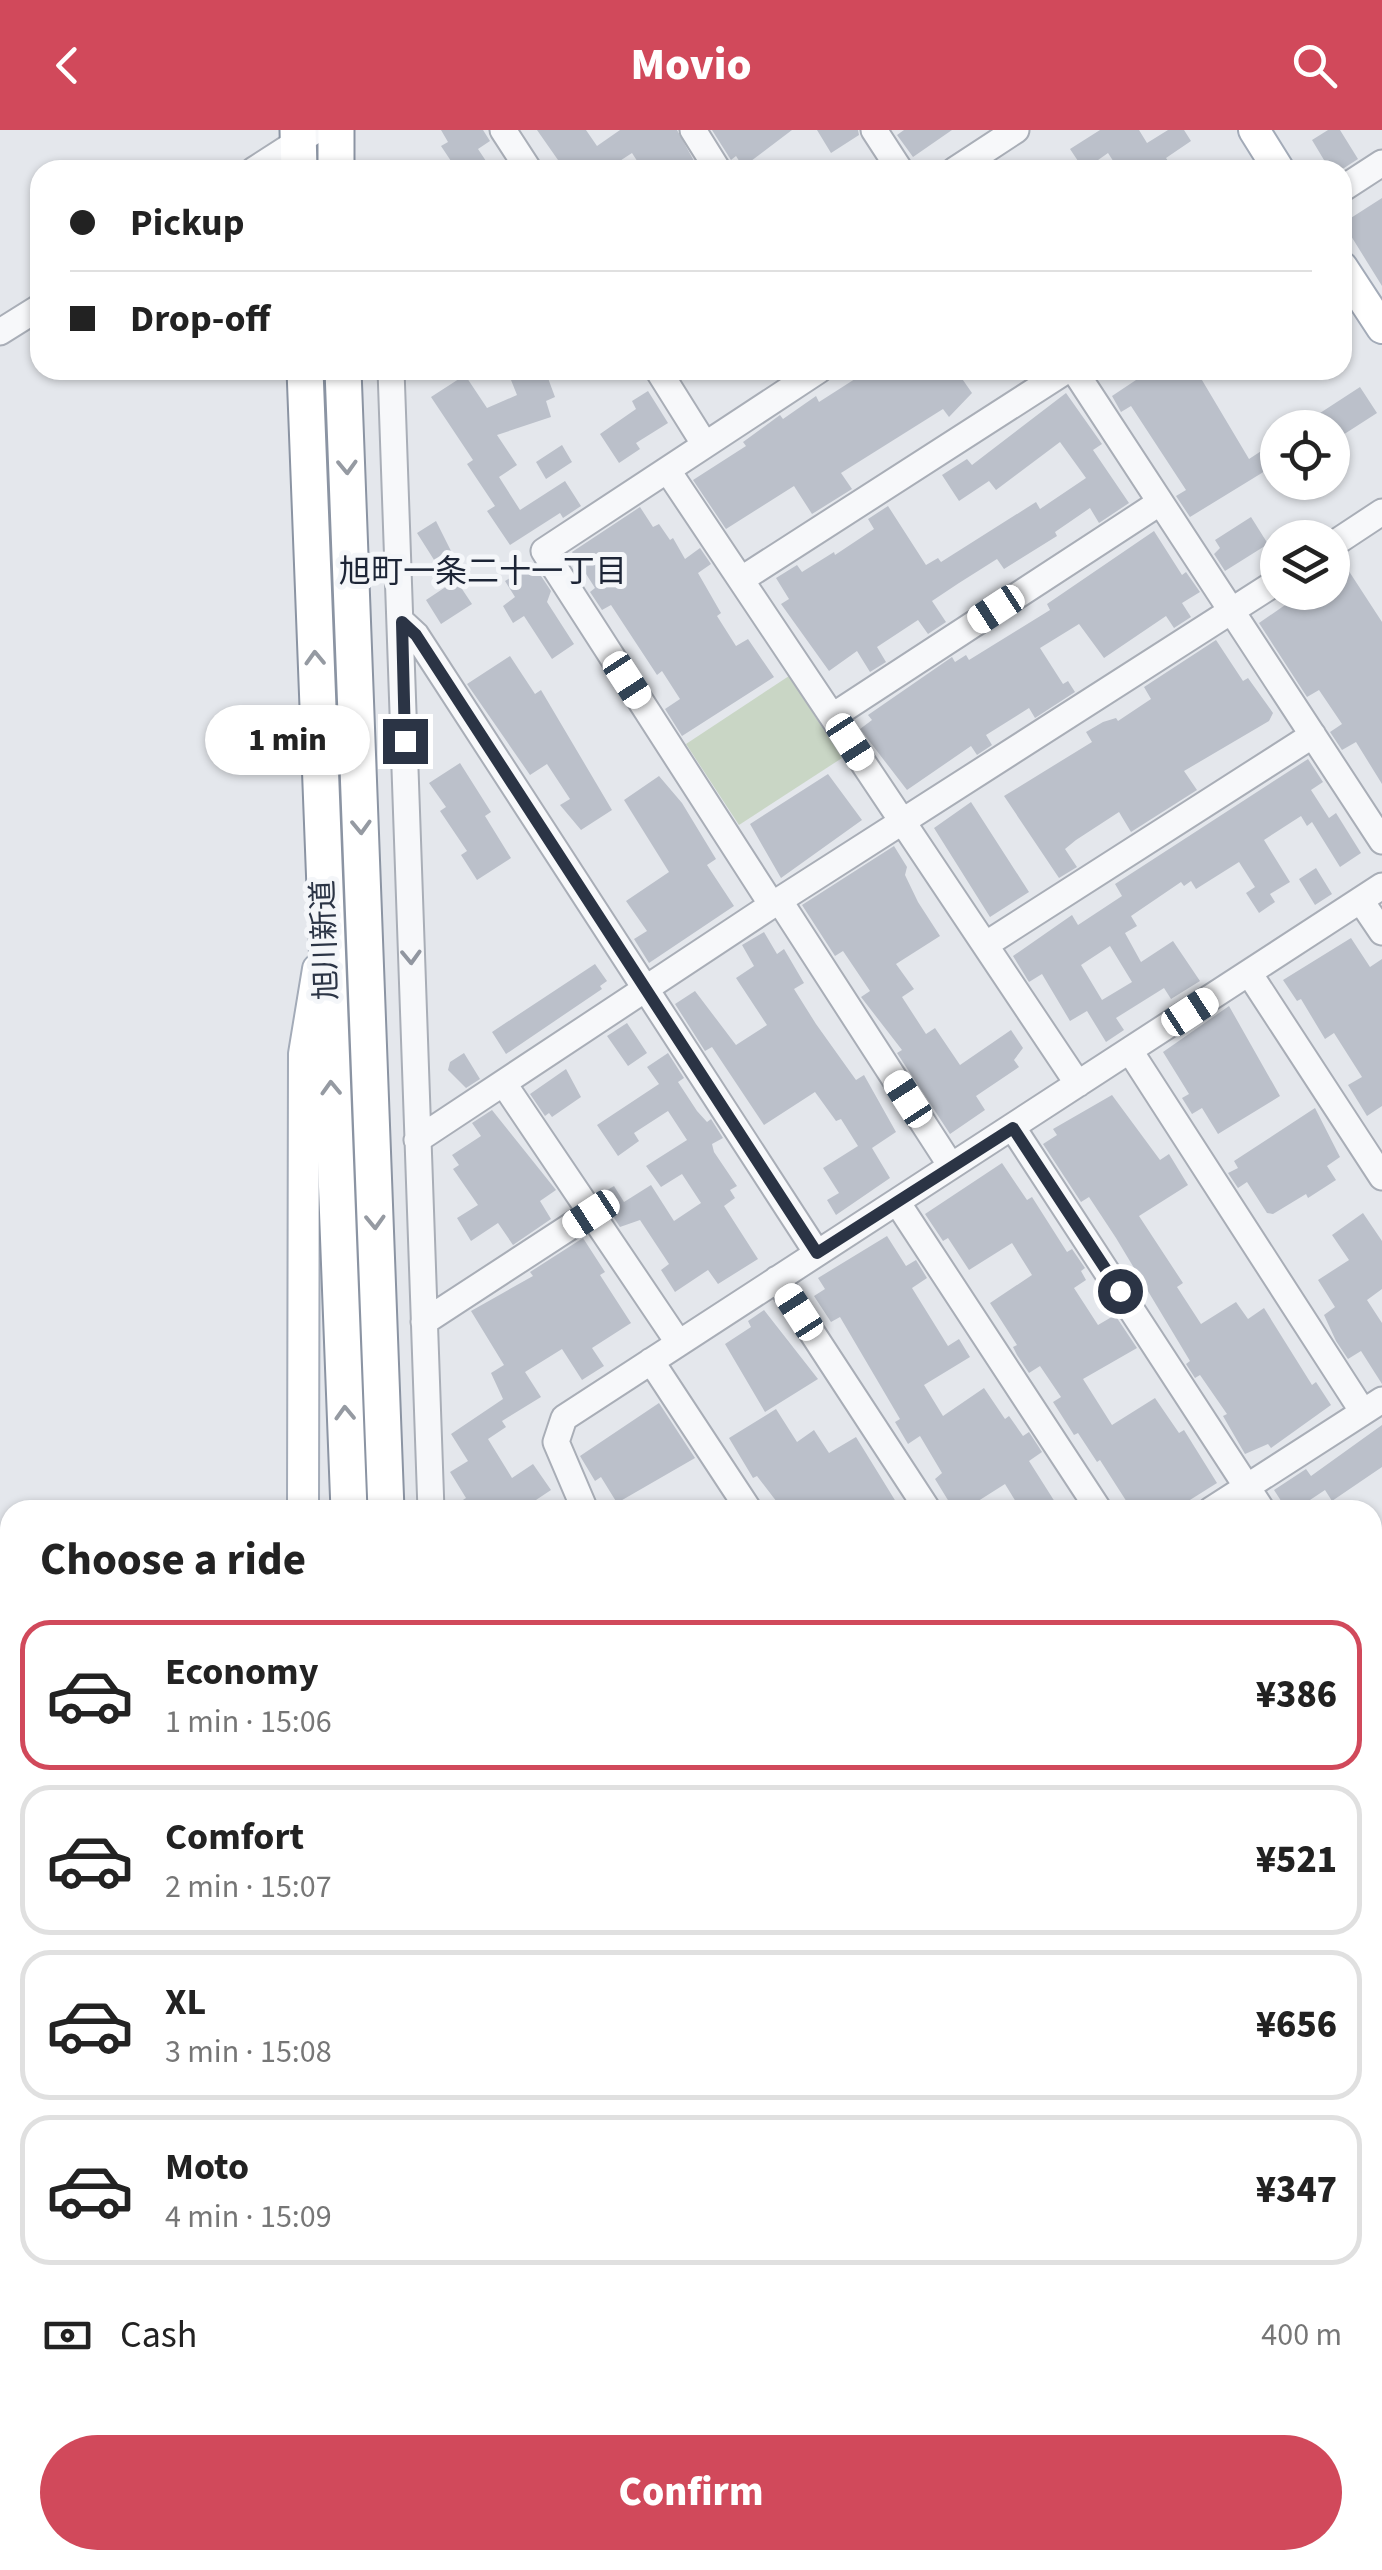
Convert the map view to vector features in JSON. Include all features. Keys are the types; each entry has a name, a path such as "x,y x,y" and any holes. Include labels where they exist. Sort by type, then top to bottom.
{"highway":[{"path":"336,130 336,160"},
{"name":"旭川新道","path":"305,380 349,1500"},
{"name":"旭川新道","path":"343,380 386,1500"}],"main road":[{"path":"1254,130 1274,160"},
{"path":"1352,282 1382,328"},
{"path":"303,1500 304,1054 324,928"}],"street":[{"path":"503,130 522,160"},
{"path":"692,130 712,160"},
{"path":"874,130 894,160"},
{"path":"970,160 1016,130"},
{"path":"272,160 303,143"},
{"path":"1352,182 1382,163"},
{"path":"0,332 30,313"},
{"path":"391,380 431,1500"},
{"path":"664,380 705,445"},
{"path":"804,380 544,551 951,1166"},
{"path":"742,579 1054,380"},
{"path":"1077,380 1382,841"},
{"path":"668,471 1078,1084"},
{"path":"833,716 1160,503"},
{"path":"1350,533 1382,512"},
{"path":"417,1140 776,902 1260,592"},
{"path":"402,622 416,635 817,1253"},
{"path":"985,945 1313,735"},
{"path":"580,1500 556,1442 564,1418 1372,894 1382,932"},
{"path":"1249,973 1382,1176"},
{"path":"1130,1051 1372,1406 1227,1500"},
{"path":"504,1084 678,1342"},
{"path":"1013,1128 1255,1500"},
{"path":"896,1202 1092,1500"},
{"path":"424,1322 591,1214"},
{"path":"778,1278 922,1500"},
{"path":"651,1362 741,1500"}],"green space":[{"path":"789,676 842,758 739,825 686,744"}],"building":[{"path":"441,130 483,130 490,141 478,149 485,160 450,160 441,146 448,142"},
{"path":"537,130 586,130 597,146 620,130 677,130 694,160 637,160 632,153 621,160 558,160"},
{"path":"712,130 792,130 752,160 739,160 736,156 731,160"},
{"path":"817,130 858,130 859,135 831,153"},
{"path":"904,130 952,130 913,157 897,135"},
{"path":"1100,130 1139,130 1147,143 1168,130 1184,130 1191,141 1167,160 1113,160 1108,153 1098,160 1077,160 1070,149"},
{"path":"1328,130 1340,130 1358,159 1352,163 1324,160 1312,140"},
{"path":"1382,198 1382,286 1352,238 1352,217"},
{"path":"457,380 468,380 487,408 517,395 511,380 549,380 555,397 546,401 551,417 497,435 517,465 499,477 520,510 565,481 581,506 563,518 560,513 510,545 487,511 495,506 467,464 473,460 431,397"},
{"path":"853,380 963,380 972,393 949,417 943,409 841,473 852,489 812,514 794,486 726,529 693,480 746,446 743,442 780,415 783,419 816,396 819,402"},
{"path":"1136,380 1202,380 1249,459 1260,452 1260,474 1190,517 1176,496 1186,490 1131,406 1121,412 1112,396"},
{"path":"1360,387 1377,413 1350,430 1350,410 1325,410"},
{"path":"648,391 668,423 636,443 640,449 619,463 600,434 636,409 632,401"},
{"path":"1066,393 1102,444 1093,450 1129,503 1099,523 1090,508 1055,532 1057,536 1004,569 997,559 959,583 932,601 946,622 928,634 918,620 877,647 886,662 870,672 857,651 829,671 781,604 789,599 776,578 797,565 802,572 834,552 835,555 874,529 868,519 888,506 926,565 938,558 941,562 1036,502 1040,509 1086,478 1060,442 996,490 989,481 959,501 942,475 967,459 972,465"},
{"path":"562,445 572,462 546,479 536,462"},
{"path":"640,507 653,527 659,524 670,540 673,538 685,559 700,548 711,564 698,573 721,613 717,616 736,646 748,639 774,677 682,736 665,709 680,699 662,671 657,675 611,605 602,610 590,592 595,588 572,552"},
{"path":"1251,517 1260,531 1260,549 1225,571 1214,554 1220,548 1215,540"},
{"path":"436,521 462,573 448,582 417,533"},
{"path":"1154,531 1182,575 1186,572 1200,592 1182,603 1191,617 1174,628 1166,616 1104,658 1079,624 1040,648 1063,684 1068,681 1075,692 1035,718 1029,708 986,735 992,745 977,755 971,746 907,790 860,729 872,720 868,715 952,657 955,662 966,655 969,660 1050,610 1047,604"},
{"path":"533,564 551,591 547,602 574,644 552,659 524,616 513,623 503,606 515,597 505,581"},
{"path":"1350,573 1382,622 1382,784 1356,742 1342,750 1330,732 1342,724 1319,690 1307,697 1259,623 1278,610 1350,610"},
{"path":"456,580 472,604 441,624 426,600"},
{"path":"1216,640 1243,681 1248,678 1273,713 1269,721 1184,771 1197,790 1131,832 1119,812 1076,840 1065,849 1077,867 1059,878 1004,796 1092,742 1086,732 1103,722 1116,718 1118,721 1151,699 1144,687"},
{"path":"510,656 535,694 541,690 612,810 581,830 560,805 570,799 547,764 530,775 467,684"},
{"path":"1308,759 1323,782 1311,790 1329,818 1336,813 1361,853 1340,867 1312,822 1307,826 1301,816 1264,840 1290,882 1270,894 1275,902 1259,913 1246,893 1255,887 1239,862 1196,889 1191,881 1184,886 1181,882 1131,916 1137,926 1125,933 1141,962 1173,941 1200,981 1171,999 1164,988 1116,1018 1124,1030 1106,1042 1087,1011 1070,1021 1042,974 1029,982 1013,956 1072,915 1078,925 1122,896 1115,884","holes":["1110,946 1132,982 1102,1000 1081,965"]},
{"path":"460,763 491,812 485,816 511,858 477,880 461,855 467,851 440,811 446,807 429,783"},
{"path":"828,774 862,820 781,878 750,824"},
{"path":"659,776 682,803 716,859 707,865 734,906 649,963 634,939 647,931 626,901 669,872 624,800"},
{"path":"971,802 1029,892 990,917 934,828"},
{"path":"894,846 907,867 905,875 918,902 940,936 896,964 914,989 902,997 926,1034 935,1028 960,1065 1011,1030 1023,1048 1014,1060 1019,1067 976,1096 985,1110 950,1134 897,1053 902,1050 861,997 870,991 843,951 835,956 802,905"},
{"path":"1316,868 1332,894 1315,905 1299,879"},
{"path":"764,932 777,954 784,949 804,983 794,989 856,1080 864,1075 896,1132 872,1148 890,1178 836,1215 827,1200 839,1193 823,1168 858,1146 841,1119 836,1121 815,1092 764,1125 712,1047 705,1051 675,1004 695,991 736,1045 767,1025 736,978 754,966 742,945"},
{"path":"1351,938 1370,967 1382,959 1382,1106 1367,1116 1348,1085 1362,1077 1334,1033 1325,1039 1301,999 1297,1001 1283,980"},
{"path":"595,964 607,981 600,986 602,989 506,1054 492,1032"},
{"path":"1229,1006 1280,1096 1218,1134 1202,1108 1192,1114 1182,1098 1189,1094 1163,1052"},
{"path":"627,1023 647,1053 628,1066 607,1036"},
{"path":"464,1053 480,1079 466,1088 448,1070 450,1062"},
{"path":"668,1053 684,1078 678,1082 697,1111 707,1122 711,1119 723,1138 712,1144 714,1152 737,1186 730,1190 735,1198 724,1206 758,1259 718,1284 708,1270 675,1292 661,1270 669,1264 640,1220 620,1227 599,1195 614,1186 624,1202 651,1185 674,1221 701,1203 682,1174 661,1187 646,1166 687,1140 668,1111 634,1133 639,1141 618,1156 597,1125 659,1084 647,1067"},
{"path":"566,1069 581,1097 552,1117 549,1113 545,1116 530,1094"},
{"path":"1112,1095 1160,1160 1169,1154 1188,1185 1139,1216 1183,1283 1177,1287 1201,1324 1236,1302 1248,1319 1264,1308 1312,1385 1316,1382 1331,1405 1271,1448 1268,1444 1245,1454 1223,1416 1227,1414 1200,1375 1195,1378 1186,1364 1190,1361 1116,1238 1089,1197 1081,1202 1043,1144 1057,1135 1053,1129"},
{"path":"1315,1108 1340,1157 1327,1166 1336,1180 1308,1198 1306,1194 1273,1214 1267,1213 1247,1182 1238,1188 1228,1173 1238,1168 1234,1161"},
{"path":"492,1110 556,1190 540,1201 551,1219 513,1245 498,1223 471,1241 457,1218 478,1205 453,1169 459,1165 452,1155 481,1136 472,1123"},
{"path":"1002,1163 1027,1200 1032,1197 1067,1252 1072,1249 1085,1268 1081,1271 1086,1280 1074,1288 1098,1325 1115,1315 1137,1348 1083,1379 1112,1425 1155,1398 1179,1433 1184,1430 1217,1483 1190,1500 1126,1500 1100,1460 1097,1462 1078,1433 1074,1435 1053,1402 1061,1397 1040,1366 1029,1373 1013,1347 1017,1345 990,1303 1032,1275 1012,1243 969,1270 948,1238 943,1241 925,1214"},
{"path":"1363,1213 1382,1241 1382,1289 1367,1300 1382,1323 1382,1384 1361,1351 1348,1359 1336,1341 1324,1315 1335,1307 1318,1280 1349,1260 1332,1235"},
{"path":"887,1236 906,1266 916,1260 927,1278 912,1288 948,1346 959,1339 970,1357 924,1385 943,1416 984,1388 1005,1419 1009,1416 1023,1436 1029,1432 1042,1452 1029,1461 1054,1500 1015,1500 1005,1484 980,1500 948,1500 935,1479 942,1473 920,1436 908,1444 895,1422 900,1419 840,1317 831,1322 814,1296 825,1289 818,1278"},
{"path":"583,1238 605,1272 600,1275 631,1323 592,1348 604,1366 582,1380 562,1349 525,1372 541,1397 502,1421 506,1427 488,1439 512,1478 533,1464 551,1490 536,1500 463,1500 466,1498 450,1472 468,1461 451,1434 503,1399 491,1373 504,1365 471,1311 533,1276 530,1272"},
{"path":"764,1310 818,1379 765,1412 725,1344 751,1327 748,1321"},
{"path":"659,1403 695,1458 622,1500 615,1500 601,1477 595,1481 580,1456"},
{"path":"776,1409 797,1442 814,1430 829,1453 856,1437 895,1500 775,1500 757,1476 753,1478 729,1438"},
{"path":"1382,1425 1382,1467 1333,1500 1325,1490 1310,1500 1280,1500 1274,1490 1306,1469 1311,1476"}],"district":[{"name":"旭町一条二十一丁目","path":"483,572"}],"route":[{"path":"405,741 402,622 416,635 817,1253 1013,1128 1120,1291"}]}
